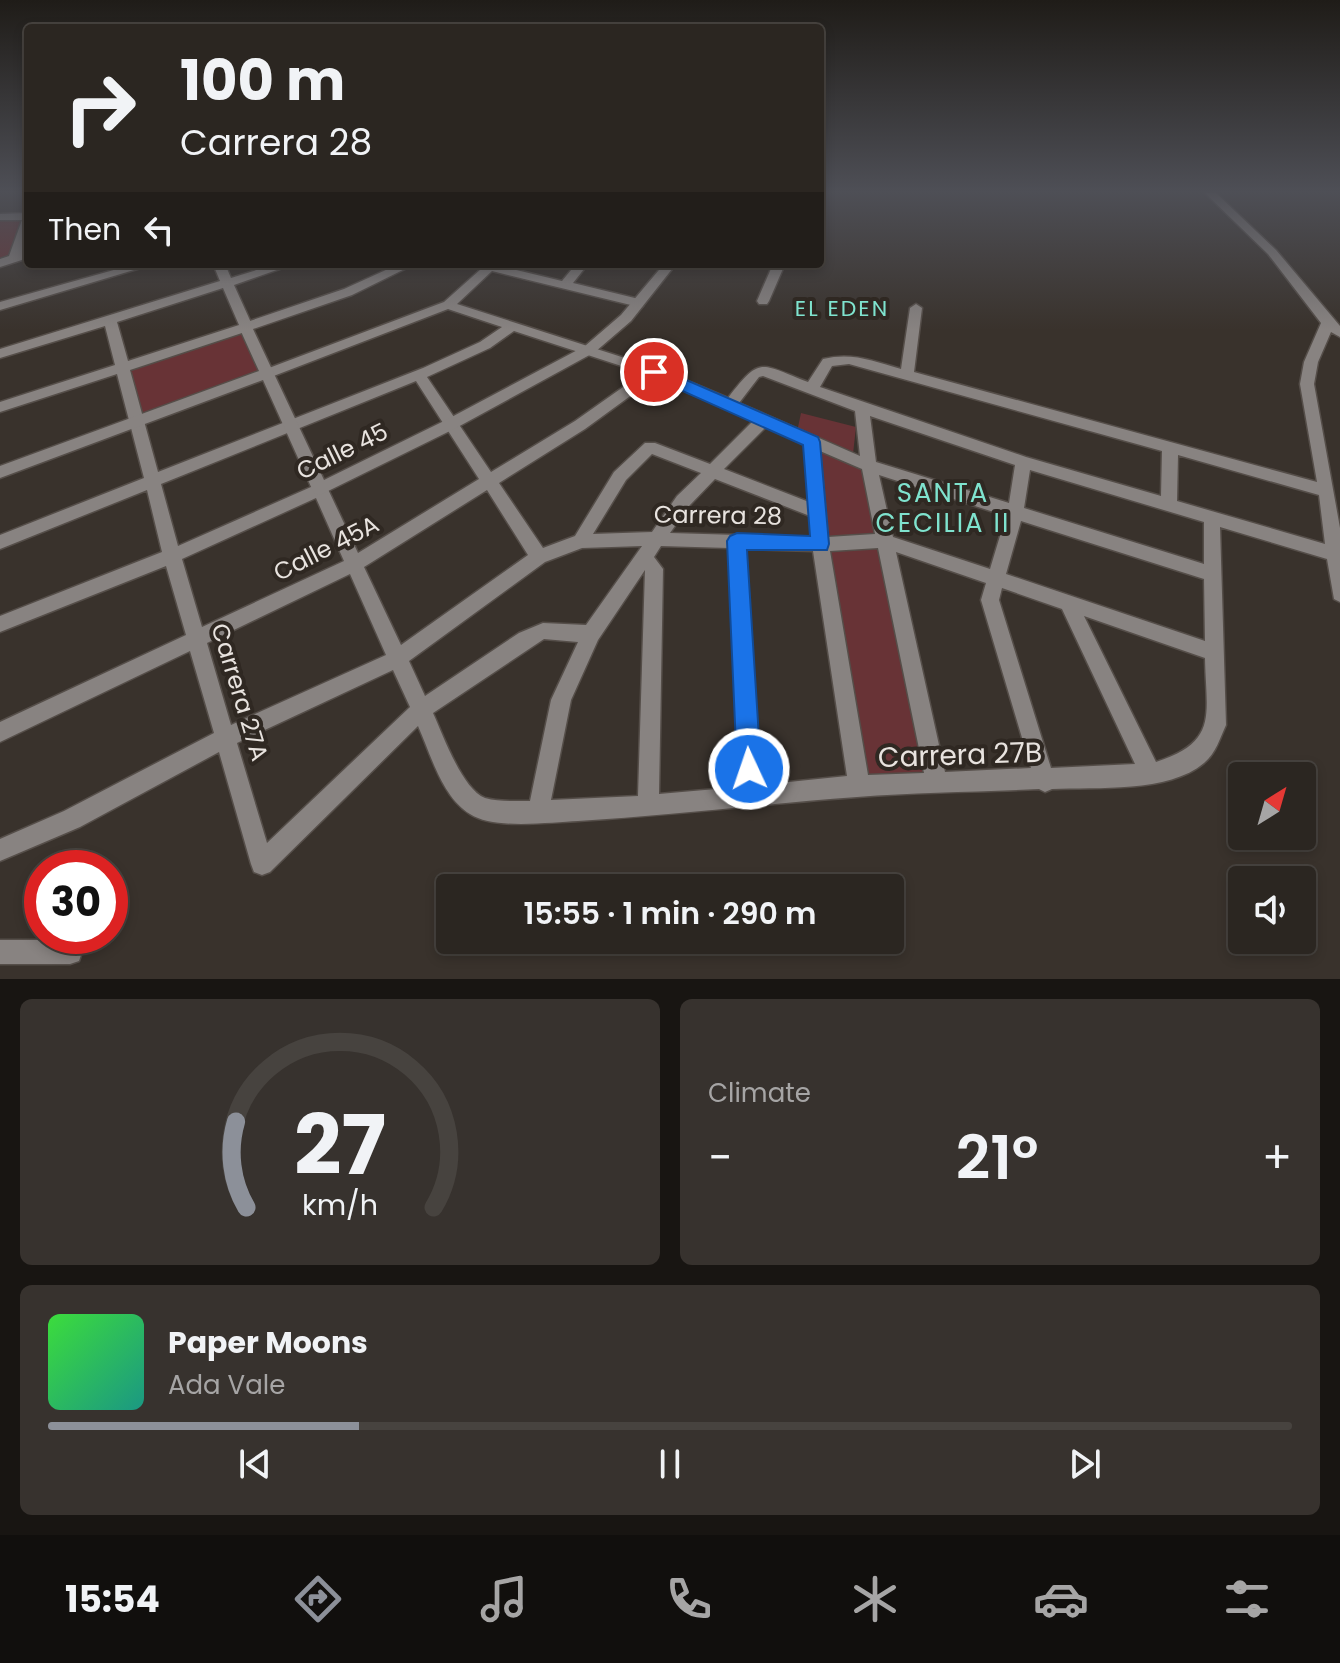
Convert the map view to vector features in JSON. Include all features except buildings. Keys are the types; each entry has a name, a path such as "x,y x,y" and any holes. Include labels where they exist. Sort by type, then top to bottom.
{"street":[{"path":"15,257 21,239"},
{"path":"1258,239 1336,327 1311,362 1307,384 1327,491 1340,594"},
{"path":"0,263 24,255"},
{"path":"0,306 134,268"},
{"path":"221,268 266,374 421,710 526,639 543,631 591,634"},
{"path":"0,354 276,268"},
{"path":"0,407 348,292 400,268"},
{"path":"0,472 448,305 481,268"},
{"path":"519,268 565,285 639,303"},
{"path":"565,285 579,268"},
{"name":"Calle 45","path":"0,624 172,556 320,489 451,424 590,349 613,331 667,268"},
{"path":"763,301 777,268"},
{"path":"448,305 654,372 869,466 1212,574"},
{"path":"907,374 916,308"},
{"name":"Carrera 27A","path":"110,320 172,556 262,864 421,710"},
{"path":"0,542 419,375 485,345 513,325"},
{"path":"811,389 823,367 834,359 849,359 1327,491"},
{"path":"731,404 759,370 1023,462 1335,554"},
{"name":"Calle 45A","path":"0,732 354,564 580,425 654,372"},
{"path":"419,375 539,557"},
{"path":"862,408 869,466 937,782"},
{"path":"538,812 561,700 591,634 683,501 764,420"},
{"path":"812,442 820,544 859,786"},
{"path":"1169,506 1170,446"},
{"path":"581,541 604,499 641,452 650,447 818,512"},
{"path":"1023,462 1015,514 990,600 1045,781"},
{"name":"Carrera 27B","path":"421,710 453,779 465,796 478,807 500,811 648,806 859,786 1045,781 1151,774 1196,759 1208,747 1216,725 1212,519"},
{"name":"Carrera 28","path":"0,850 72,819 227,737 397,659 539,557 581,541 656,539 820,544 885,541 1216,653"},
{"path":"737,541 750,798"},
{"path":"644,557 654,569 648,806"},
{"path":"1070,606 1151,774"},
{"path":"0,952 24,952"}],"shaded area":[{"path":"0,239 21,239 15,257 0,262"},
{"path":"246,327 266,374 137,422 123,367"},
{"path":"801,413 856,427 853,454 797,432"},
{"path":"812,442 869,466 937,782 859,786"}],"district":[{"name":"EL EDEN","path":"842,308"},
{"name":"SANTA CECILIA II","path":"943,508"}],"route":[{"path":"654,372 812,442 820,544 737,541 749,769"}]}
